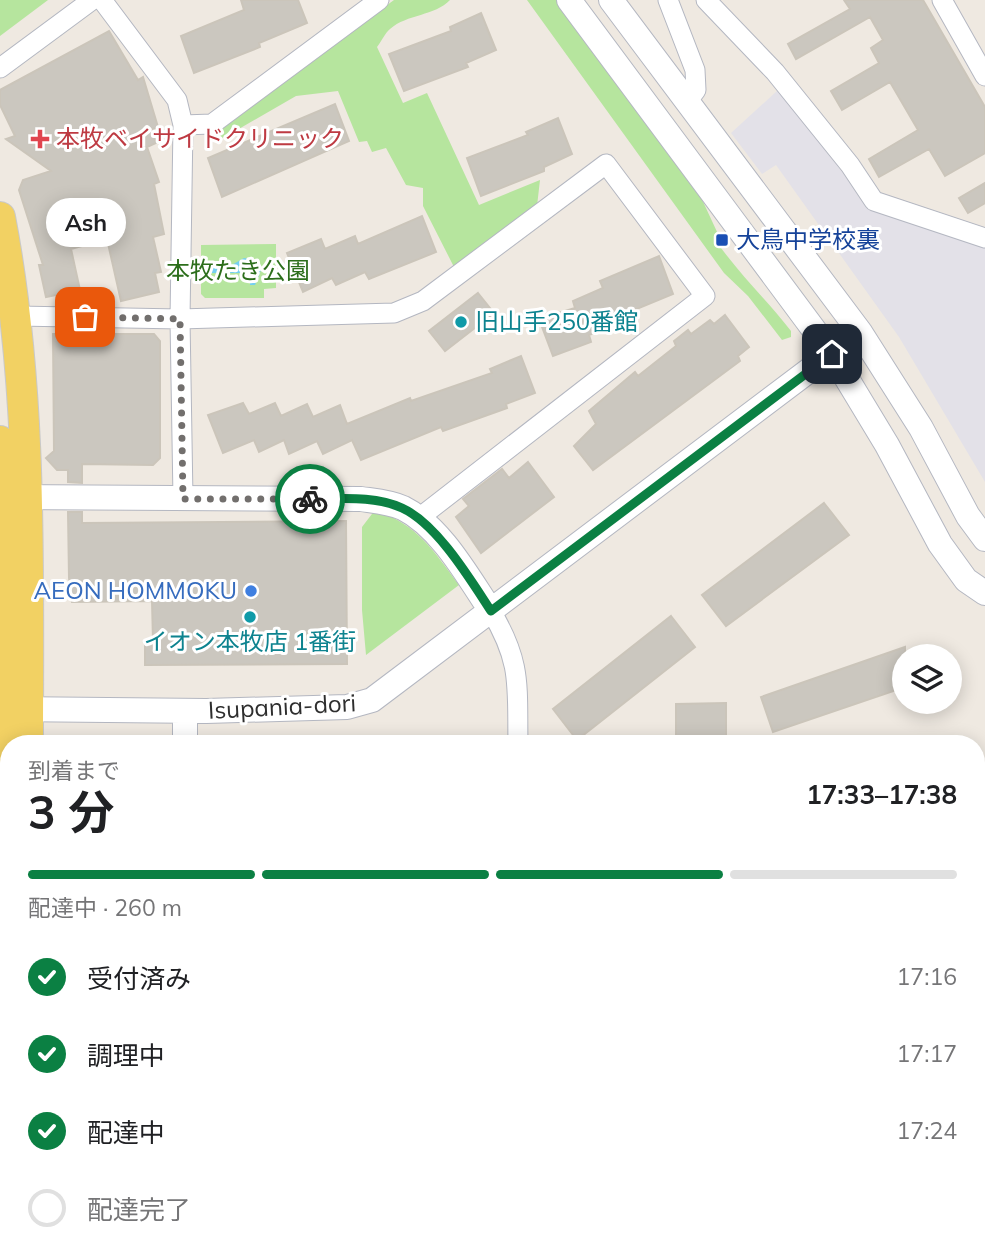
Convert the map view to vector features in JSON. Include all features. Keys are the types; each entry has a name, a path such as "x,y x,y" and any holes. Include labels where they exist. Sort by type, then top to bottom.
{"main road":[{"path":"0,217 17,316 9,497 9,735"},
{"path":"0,441 9,497"},
{"path":"10,709 23,735"}],"street":[{"path":"0,68 92,0"},
{"path":"102,0 177,100 183,125 180,319 183,499"},
{"path":"183,125 212,124 379,0"},
{"path":"569,0 832,354 887,445 940,544 966,580 985,593"},
{"path":"611,0 860,332 921,428 968,516 985,539"},
{"path":"668,0 695,70 696,90 687,102"},
{"path":"706,0 775,72 850,165 874,201 985,238"},
{"path":"942,0 985,76"},
{"path":"17,316 180,319 394,313 423,300 606,164 705,296 419,518"},
{"name":"Isupania-dori","path":"10,709 185,711 360,705 381,695 860,332"},
{"path":"9,497 361,499 402,508 419,518 439,540 491,611 513,651 517,667 518,735"},
{"path":"185,711 185,735"}],"shaded area":[{"path":"778,90 870,207 985,245 985,482 899,337 776,165 762,174 731,133"}],"green space":[{"path":"0,0 48,0 0,36"},
{"path":"394,0 450,0 437,9 397,24 388,31 377,47 403,103 427,93 479,205 540,180 537,206 454,267 423,206 423,188 406,185 386,148 372,152 367,141 359,142 338,91 296,96 218,141 214,133"},
{"path":"527,0 556,0 699,193 718,234 714,238 791,331 791,337 782,340 748,296 724,273"},
{"name":"本牧たき公園","path":"276,244 276,288 264,289 264,298 205,298 201,294 201,245"},
{"path":"375,510 414,531 459,585 366,655 362,610 362,527"}],"water":[{"path":"244,258 255,260 261,270 255,285 250,285 250,273 211,273 210,266 223,270"}],"building":[{"path":"241,0 298,0 307,23 259,43 260,47 194,73 181,36 244,10"},
{"path":"844,0 923,0 985,107 985,153 945,176 929,149 879,177 869,159 918,130 890,82 842,110 831,91 879,63 871,48 883,40 870,17 796,59 788,44 850,9"},
{"path":"481,13 496,50 466,63 468,67 404,91 389,54 451,31 450,27"},
{"path":"109,31 138,80 143,77 158,127 152,129 156,143 147,147 159,182 154,184 164,234 153,237 161,272 155,273 159,292 121,301 107,239 71,249 80,290 46,297 39,265 43,265 19,190 23,180 51,171 6,139 15,136 0,105 0,90"},
{"path":"335,104 349,141 222,197 208,158"},
{"path":"558,118 572,154 544,167 544,171 481,196 467,158 528,135 526,132"},
{"path":"985,183 985,203 968,213 959,198"},
{"path":"422,216 436,252 369,279 365,272 336,285 332,278 303,292 287,253 321,239 325,249 355,236 358,244"},
{"path":"659,256 673,294 617,317 620,323 589,335 591,342 553,356 539,319 575,308 573,301 603,288 600,281"},
{"name":"旧山手250番館","path":"478,293 494,313 445,351 429,331"},
{"path":"725,315 749,347 738,356 740,361 593,470 574,446 596,424 589,411 635,372 638,376 676,346 674,341 688,330 691,334 710,320 714,324"},
{"path":"53,334 154,334 160,341 160,458 153,465 82,464 82,483 68,482 68,470 57,470 46,458 54,451"},
{"path":"521,356 535,393 506,404 507,408 443,431 441,427 361,460 352,440 323,454 317,441 289,454 284,440 259,452 254,440 223,453 208,415 243,403 249,414 275,403 281,416 307,404 313,417 340,405 347,424 410,398 411,401 492,373 490,369"},
{"path":"528,462 554,497 481,553 456,517 469,506 463,499 502,469 509,478"},
{"path":"824,503 849,535 726,626 702,595"},
{"name":"イオン本牧店 1番街","path":"68,512 82,512 82,523 346,521 347,664 145,665 145,641 153,641 152,601 72,602"},
{"path":"671,616 695,647 583,735 573,735 553,709"},
{"path":"892,652 892,691 773,732 761,697"},
{"path":"726,703 726,735 676,735 676,704"}],"way so far":[{"path":"85,317 180,319 183,499 310,499"}],"place":[{"name":"本牧ベイサイドクリニック","path":"40,139"},
{"name":"大鳥中学校裏","path":"722,240"},
{"name":"Ash","path":"85,317"},
{"name":"旧山手250番館","path":"461,322"},
{"name":"AEON HOMMOKU","path":"251,591"},
{"name":"イオン本牧店 1番街","path":"250,617"}],"route":[{"path":"310,499 383,502 402,508 419,518 433,532 491,611 832,354"}]}
